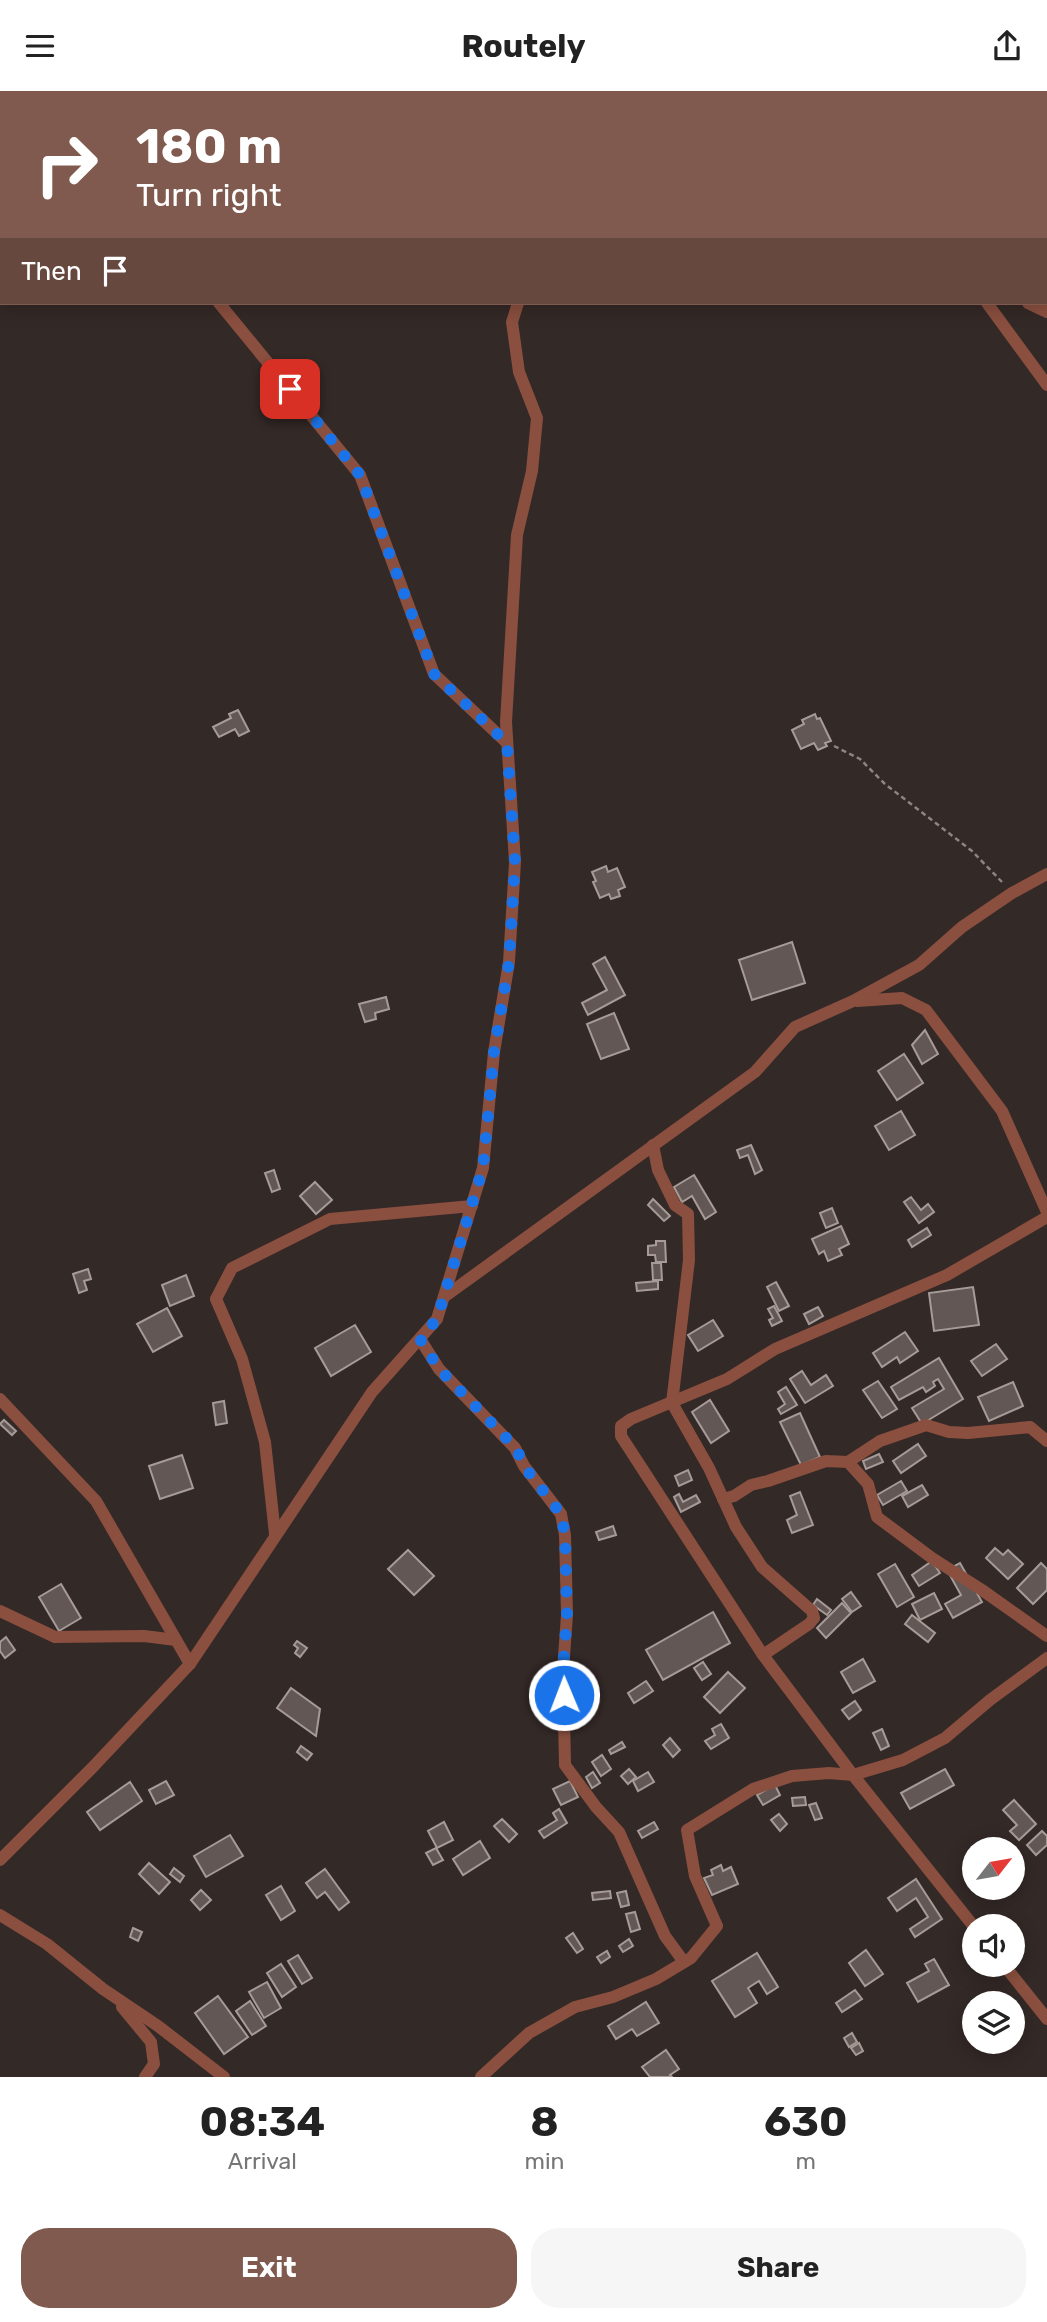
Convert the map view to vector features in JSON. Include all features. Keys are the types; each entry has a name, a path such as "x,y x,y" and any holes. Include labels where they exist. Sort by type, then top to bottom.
{"street":[{"path":"221,305 360,475 434,674 507,743"},
{"path":"0,1860 190,1664 372,1392 437,1319 483,1168 494,1052 509,962 515,862 506,722 517,535 532,471 537,418 519,372 512,322 517,305"},
{"path":"988,305 1047,385"},
{"path":"444,1297 755,1072 795,1027 853,1001 919,965 962,927 1012,893 1047,874"},
{"path":"853,1001 902,998 926,1010 1002,1111 1047,1215 947,1275 775,1349 727,1378 631,1419 621,1426 621,1436 763,1655 853,1776 964,1914"},
{"path":"653,1145 658,1170 675,1205 688,1215 689,1260 672,1403 709,1468 736,1527 762,1567 812,1611 814,1618 763,1655"},
{"path":"275,1534 265,1442 242,1359 216,1299 232,1268 330,1219 472,1206"},
{"path":"420,1339 439,1369 516,1448 524,1466 561,1514 565,1535 567,1615 563,1669 565,1765 596,1807 619,1832 665,1936 684,1962"},
{"path":"0,1399 96,1501 190,1664"},
{"path":"723,1499 734,1496 751,1485 768,1482 826,1461 848,1462 880,1441 926,1425 948,1432 968,1433 1030,1427 1047,1441"},
{"path":"848,1462 868,1484 877,1517 1047,1636"},
{"path":"0,1611 55,1637 144,1636 176,1640"},
{"path":"481,2077 528,2033 575,2007 613,1997 656,1979 691,1958 717,1926 695,1876 687,1830 754,1789 779,1780 792,1776 829,1773 853,1776 903,1760 945,1738 989,1700 1047,1658"},
{"path":"0,1915 47,1944 224,2077"},
{"path":"1014,1977 1047,2019"},
{"path":"114,1996 151,2042 155,2064 145,2077"}],"path":[{"path":"834,746 860,759 885,784 972,851 1012,893"}],"building":[{"path":"238,710 249,731 239,736 235,729 219,737 213,727 231,718 229,714"},
{"path":"815,714 817,719 820,718 831,741 818,750 814,743 801,749 792,730 804,724 802,720"},
{"path":"606,866 608,872 617,868 625,887 618,890 620,896 611,899 609,894 600,898 593,882 596,881 592,872"},
{"path":"792,942 805,983 752,1000 739,960"},
{"path":"605,957 625,995 588,1015 582,1003 607,990 593,964"},
{"path":"386,997 389,1009 375,1013 376,1019 365,1022 359,1004"},
{"path":"614,1013 629,1049 601,1059 587,1024"},
{"path":"925,1030 938,1054 922,1064 912,1045"},
{"path":"904,1054 923,1083 897,1100 878,1071"},
{"path":"901,1111 915,1135 889,1150 875,1126"},
{"path":"751,1145 762,1170 755,1174 748,1155 740,1158 737,1150"},
{"path":"274,1170 280,1189 272,1192 265,1173"},
{"path":"694,1175 716,1212 705,1219 692,1196 682,1202 674,1187"},
{"path":"315,1182 332,1200 316,1214 300,1196"},
{"path":"911,1197 921,1210 928,1204 934,1212 919,1223 904,1202"},
{"path":"653,1199 670,1216 664,1221 648,1205"},
{"path":"832,1208 838,1223 826,1228 820,1213"},
{"path":"841,1226 849,1244 839,1249 842,1255 828,1261 824,1251 819,1254 812,1239"},
{"path":"927,1228 931,1235 912,1247 908,1240"},
{"path":"656,1241 665,1241 666,1262 656,1262 655,1255 648,1255 648,1246 656,1245"},
{"path":"652,1263 661,1263 662,1280 653,1280"},
{"path":"88,1269 91,1279 84,1281 87,1290 79,1293 73,1274"},
{"path":"186,1275 194,1296 170,1306 162,1285"},
{"path":"658,1281 658,1289 637,1291 636,1283"},
{"path":"776,1282 789,1306 779,1311 767,1287"},
{"path":"973,1287 979,1325 934,1331 929,1293"},
{"path":"774,1306 782,1321 772,1326 769,1320 773,1318 768,1309"},
{"path":"818,1307 823,1316 809,1324 804,1314"},
{"path":"167,1308 182,1336 153,1352 137,1324"},
{"path":"713,1320 723,1336 698,1351 688,1335"},
{"path":"355,1325 371,1352 331,1376 315,1348"},
{"path":"905,1332 918,1351 900,1363 897,1357 882,1367 873,1353"},
{"path":"996,1344 1007,1359 982,1376 971,1361"},
{"path":"939,1358 963,1399 922,1424 912,1408 944,1389 938,1379 933,1382 935,1386 926,1392 923,1387 899,1400 891,1387"},
{"path":"802,1371 811,1385 826,1375 833,1386 805,1403 790,1379"},
{"path":"878,1381 897,1409 882,1418 863,1390"},
{"path":"1013,1382 1023,1406 989,1421 978,1397"},
{"path":"786,1387 797,1405 781,1414 778,1409 785,1404 778,1392"},
{"path":"710,1400 729,1431 711,1443 692,1412"},
{"path":"224,1401 227,1423 216,1425 213,1403"},
{"path":"800,1413 820,1457 801,1465 780,1422"},
{"path":"4,1420 16,1431 12,1435 0,1424"},
{"path":"918,1444 926,1456 901,1473 893,1461"},
{"path":"879,1454 883,1462 866,1469 863,1461"},
{"path":"182,1455 193,1488 160,1499 149,1466"},
{"path":"688,1470 692,1480 679,1486 675,1476"},
{"path":"901,1481 907,1491 883,1505 877,1495"},
{"path":"922,1485 928,1495 908,1507 902,1496"},
{"path":"800,1492 813,1525 792,1533 787,1520 797,1515 790,1496"},
{"path":"679,1494 683,1502 696,1495 700,1502 681,1512 674,1497"},
{"path":"613,1526 616,1535 599,1540 596,1532"},
{"path":"995,1548 1003,1555 1008,1550 1023,1564 1008,1579 986,1558"},
{"path":"408,1550 434,1576 414,1595 388,1569"},
{"path":"932,1561 940,1573 919,1586 912,1575"},
{"path":"960,1563 982,1602 953,1618 945,1604 961,1595 947,1570"},
{"path":"1041,1563 1047,1569 1047,1590 1033,1604 1017,1588"},
{"path":"895,1564 914,1597 897,1607 878,1574"},
{"path":"61,1584 81,1618 59,1631 39,1597"},
{"path":"851,1592 861,1606 852,1612 842,1599"},
{"path":"934,1593 942,1609 920,1620 912,1604"},
{"path":"817,1599 831,1610 827,1615 813,1605"},
{"path":"842,1603 851,1613 826,1638 817,1628"},
{"path":"713,1612 730,1643 663,1680 646,1650"},
{"path":"912,1615 935,1633 928,1642 905,1624"},
{"path":"6,1637 15,1650 5,1658 0,1651 0,1642"},
{"path":"297,1641 307,1648 300,1657 295,1653 298,1648 294,1645"},
{"path":"863,1659 875,1681 853,1693 841,1672"},
{"path":"703,1662 711,1674 702,1680 694,1668"},
{"path":"728,1672 745,1688 720,1713 704,1697"},
{"path":"646,1681 653,1691 634,1703 628,1693"},
{"path":"291,1688 320,1709 316,1736 277,1708"},
{"path":"855,1701 861,1710 849,1719 842,1710"},
{"path":"721,1724 729,1738 711,1749 705,1741 715,1735 712,1729"},
{"path":"882,1729 889,1746 881,1750 873,1733"},
{"path":"670,1738 680,1750 673,1757 663,1745"},
{"path":"622,1742 625,1747 611,1754 609,1750"},
{"path":"301,1746 312,1754 307,1760 297,1752"},
{"path":"602,1755 611,1769 601,1776 592,1762"},
{"path":"629,1769 636,1777 628,1784 621,1776"},
{"path":"945,1769 954,1785 910,1809 901,1793"},
{"path":"593,1772 600,1783 592,1788 586,1777"},
{"path":"648,1772 654,1782 638,1791 633,1781"},
{"path":"166,1781 174,1795 156,1804 149,1790"},
{"path":"570,1781 578,1797 561,1805 553,1789"},
{"path":"130,1782 142,1801 100,1830 87,1812"},
{"path":"775,1785 780,1795 763,1805 757,1795"},
{"path":"805,1797 806,1805 793,1806 792,1798"},
{"path":"1014,1800 1036,1824 1022,1837 1016,1837 1010,1831 1017,1825 1003,1810"},
{"path":"816,1803 822,1818 815,1820 809,1805"},
{"path":"559,1809 567,1823 544,1838 539,1831 557,1820 553,1813"},
{"path":"779,1814 787,1824 780,1831 771,1820"},
{"path":"502,1819 517,1834 509,1842 494,1826"},
{"path":"444,1822 453,1840 437,1848 428,1831"},
{"path":"654,1822 658,1829 642,1838 638,1831"},
{"path":"1042,1831 1047,1836 1047,1845 1036,1855 1027,1845"},
{"path":"230,1835 243,1856 206,1877 194,1856"},
{"path":"480,1841 490,1858 463,1875 453,1859"},
{"path":"436,1848 443,1860 433,1865 426,1853"},
{"path":"149,1863 170,1882 159,1894 139,1874"},
{"path":"721,1865 723,1871 731,1867 738,1884 712,1895 704,1878 713,1875 711,1870"},
{"path":"174,1868 184,1876 180,1882 170,1874"},
{"path":"325,1869 349,1902 339,1910 325,1892 317,1898 306,1883"},
{"path":"916,1879 942,1919 915,1937 910,1929 928,1917 916,1898 897,1911 888,1898"},
{"path":"281,1886 295,1911 281,1920 266,1895"},
{"path":"201,1890 211,1900 200,1910 191,1900"},
{"path":"610,1891 611,1898 593,1900 592,1893"},
{"path":"626,1891 629,1905 621,1907 617,1893"},
{"path":"635,1912 640,1929 631,1932 626,1914"},
{"path":"133,1928 142,1932 138,1941 130,1937"},
{"path":"573,1933 583,1949 577,1953 566,1938"},
{"path":"629,1939 633,1946 623,1952 619,1946"},
{"path":"866,1950 883,1974 865,1986 849,1963"},
{"path":"607,1951 610,1957 601,1963 597,1957"},
{"path":"757,1953 778,1987 767,1994 759,1981 748,1988 757,2003 735,2017 712,1981"},
{"path":"298,1955 312,1978 302,1984 288,1961"},
{"path":"934,1959 949,1985 918,2002 907,1983 929,1971 925,1964"},
{"path":"281,1964 296,1987 282,1997 267,1973"},
{"path":"267,1982 281,2008 264,2018 249,1992"},
{"path":"855,1990 862,1999 842,2012 836,2003"},
{"path":"218,1996 248,2037 224,2054 195,2013"},
{"path":"250,2001 266,2026 252,2035 236,2011"},
{"path":"646,2002 659,2023 637,2036 632,2029 616,2039 608,2026"},
{"path":"852,2033 857,2042 849,2047 844,2038"},
{"path":"859,2043 863,2051 856,2055 851,2048"},
{"path":"666,2050 679,2069 670,2075 672,2077 650,2077 642,2067"}],"route":[{"path":"290,389 360,475 434,674 507,743 515,862 509,962 494,1052 483,1168 437,1319 420,1339 439,1369 516,1448 524,1466 561,1514 565,1535 567,1615 564,1695"}]}
